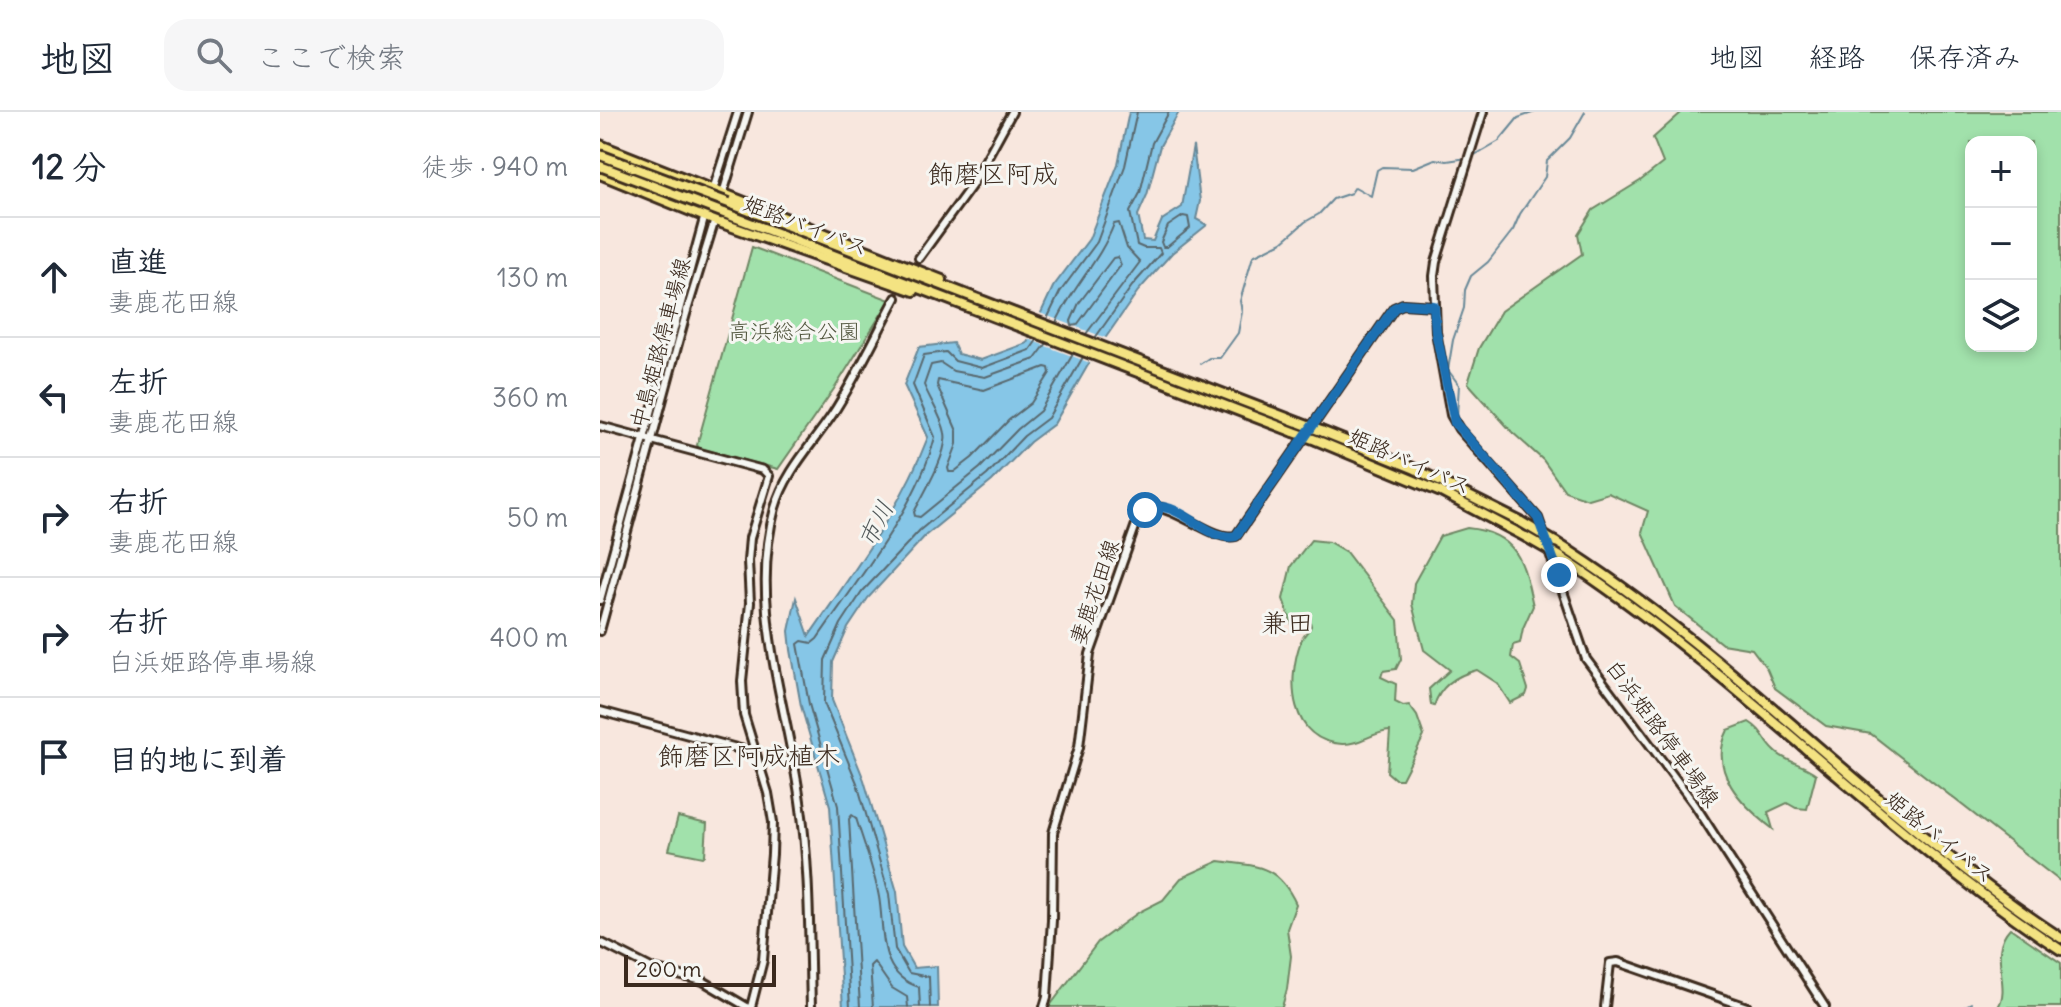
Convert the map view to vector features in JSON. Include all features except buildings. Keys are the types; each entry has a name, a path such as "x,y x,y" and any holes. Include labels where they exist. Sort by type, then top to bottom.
{"highway":[{"path":"600,145 929,277"},
{"name":"姫路バイパス","path":"600,155 929,277 1104,353 1118,364 1164,376 1300,423 1319,436 1526,537 1626,601 1668,633 1965,883 2061,950"},
{"name":"姫路バイパス","path":"600,166 921,290 1104,353 1124,355 1164,376 1294,432 1319,436 1397,461 1521,522 1604,573 1679,630 1961,865 2061,938"},
{"path":"600,174 841,266 921,290"},
{"path":"841,266 870,283"}],"main road":[{"name":"中島姫路停車場線","path":"600,600 738,112"},
{"name":"中島姫路停車場線","path":"717,190 748,112"},
{"path":"919,258 972,185 1012,112"},
{"name":"白浜姫路停車場線","path":"1483,112 1436,262 1436,332 1451,415 1459,429 1538,518 1586,659 1695,805 1825,1007"},
{"name":"中島姫路停車場線","path":"600,631 709,218"},
{"path":"811,1007 806,846 796,774 774,664 765,596 766,559 776,504 790,474 832,415 896,298"},
{"name":"妻鹿花田線","path":"1044,1007 1052,920 1053,833 1079,747 1090,654 1139,516 1151,506 1160,507 1187,517 1224,538 1236,536 1394,308 1403,304 1434,306"},
{"path":"600,426 763,470 769,476 750,538 750,603 742,681 744,715 771,806 773,837 763,960 749,1007 703,981 653,969 600,942"},
{"path":"600,711 755,753"},
{"path":"1605,1007 1610,963 1618,962 1747,1007"}],"green space":[{"path":"1682,112 2061,112 2061,882 1871,734 1826,726 1775,688 1767,669 1752,649 1722,644 1675,606 1642,532 1648,511 1608,493 1588,499 1565,491 1543,460 1512,432 1468,383 1479,348 1501,311 1582,254 1578,234 1593,210 1663,163 1653,138"},
{"name":"高浜総合公園","path":"752,247 890,300 836,386 778,469 697,445"},
{"path":"1467,528 1498,536 1516,553 1522,564 1533,606 1520,643 1513,645 1511,657 1520,664 1528,689 1526,695 1510,703 1497,683 1477,670 1450,682 1434,706 1431,705 1429,689 1450,670 1424,650 1412,604 1414,583 1440,536"},
{"path":"1311,540 1329,542 1346,552 1398,620 1401,659 1396,669 1383,671 1381,677 1396,684 1395,702 1409,705 1417,716 1424,736 1402,779 1395,779 1387,772 1390,731 1348,744 1325,740 1302,721 1296,706 1296,657 1301,641 1311,626 1305,615 1292,624 1283,599 1291,566"},
{"path":"1749,722 1779,755 1816,774 1807,809 1787,803 1768,812 1773,829 1740,798 1725,773 1722,759 1728,730"},
{"path":"678,817 707,824 703,857 669,850"},
{"path":"1219,861 1245,864 1274,875 1296,904 1287,929 1291,956 1282,1007 1049,1007 1098,942 1139,912 1163,900 1181,878"},
{"path":"2010,928 2061,963 2061,1007 1998,1007 2003,989 2000,948"}],"water":[{"path":"1129,112 1179,112 1160,146 1147,195 1138,215 1143,240 1153,241 1162,220 1182,207 1193,146 1200,201 1196,219 1207,225 1172,253 1138,291 1095,353 1054,424 1030,442 992,481 926,535 868,598 848,628 833,662 832,700 864,780 897,892 902,947 914,968 937,966 938,1007 843,1007 830,806 801,706 791,650 789,631 796,598 809,636 874,540 917,464 928,437 904,385 919,347 953,343 958,354 981,360 1027,343 1053,287 1089,239 1118,164"}],"pier":[{"path":"1037,312 1109,339 1093,364 1025,338"}],"waterway":[{"path":"1473,156 1499,141 1518,118 1535,112"},
{"path":"1457,415 1459,385 1448,370 1453,340 1464,308 1465,290 1471,276 1488,262 1513,230 1545,177 1547,161 1570,138 1585,112"},
{"path":"1200,364 1209,358 1220,358 1238,333 1242,312 1240,301 1253,256 1282,242 1319,214 1333,199 1351,193 1355,187 1371,196 1377,170 1382,167 1413,168 1435,159 1467,158"},
{"path":"1964,1007 1971,1003 1971,1007"}],"tunnel":[{"path":"896,298 919,258"}],"district":[{"name":"飾磨区阿成","path":"993,174"},
{"name":"兼田","path":"1287,623"},
{"name":"飾磨区阿成植木","path":"749,756"}],"route":[{"path":"1145,510 1151,506 1169,509 1224,538 1236,536 1394,308 1403,304 1434,306 1451,415 1459,429 1538,518 1559,575"}],"water label":[{"name":"市川","path":"876,524"}]}
